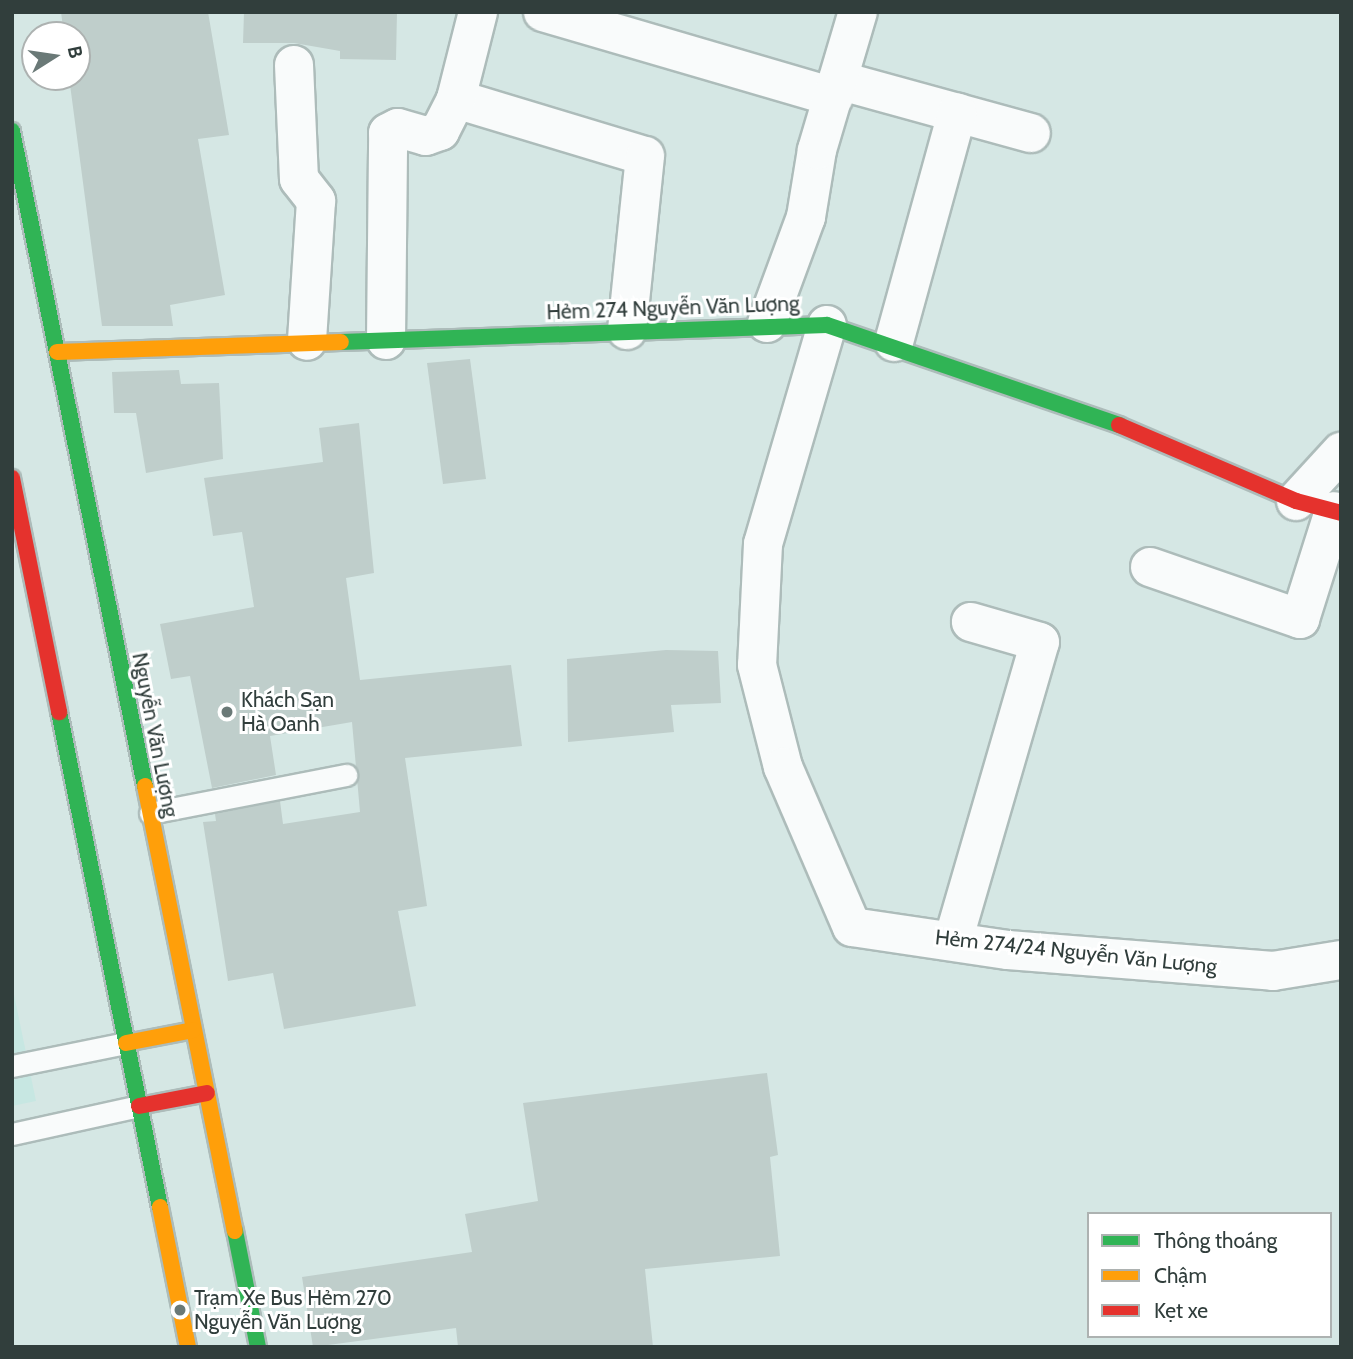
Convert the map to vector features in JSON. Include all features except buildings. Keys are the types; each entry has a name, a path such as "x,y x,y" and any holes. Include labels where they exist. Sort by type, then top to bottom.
{"street":[{"path":"386,340 388,133 398,128 434,135 456,99 478,12"},
{"path":"767,323 806,217 836,88 858,12"},
{"path":"563,16 836,88 957,113 1031,133"},
{"path":"294,65 299,179 316,201 307,341"},
{"path":"456,99 645,156 627,330"},
{"path":"894,342 957,113"},
{"name":"Nguyễn Văn Lượng","path":"12,131 258,1347"},
{"name":"Hẻm 274 Nguyễn Văn Lượng","path":"57,352 767,323 827,325 894,342 1082,409 1296,501 1338,512"},
{"name":"Hẻm 274/24 Nguyễn Văn Lượng","path":"827,325 763,544 757,664 783,767 852,927 953,941 1273,971 1341,960"},
{"path":"1296,501 1341,452"},
{"path":"12,478 188,1347"},
{"path":"1150,568 1300,619 1338,512"},
{"path":"953,941 1040,642 971,622"},
{"path":"126,1043 193,1030"},
{"path":"139,1106 207,1093"}],"lane":[{"path":"150,813 346,775"},
{"path":"12,1066 126,1043"},
{"path":"12,1134 139,1106"}],"shaded area":[{"path":"12,985 36,1101 12,1106"}],"traffic: fast":[{"path":"12,131 145,786"},
{"path":"341,342 827,325 1119,425"},
{"path":"59,712 160,1207"},
{"path":"235,1231 258,1347"}],"traffic: slow":[{"path":"57,352 341,342"},
{"path":"145,786 235,1231"},
{"path":"126,1043 193,1030"},
{"path":"160,1207 188,1347"}],"traffic: jam":[{"path":"1119,425 1296,501 1341,513"},
{"path":"12,478 59,712"},
{"path":"139,1106 207,1093"}],"place":[{"name":"Khách Sạn Hà Oanh","path":"227,712"},
{"name":"Trạm Xe Bus Hẻm 270 Nguyễn Văn Lượng","path":"180,1310"}]}
